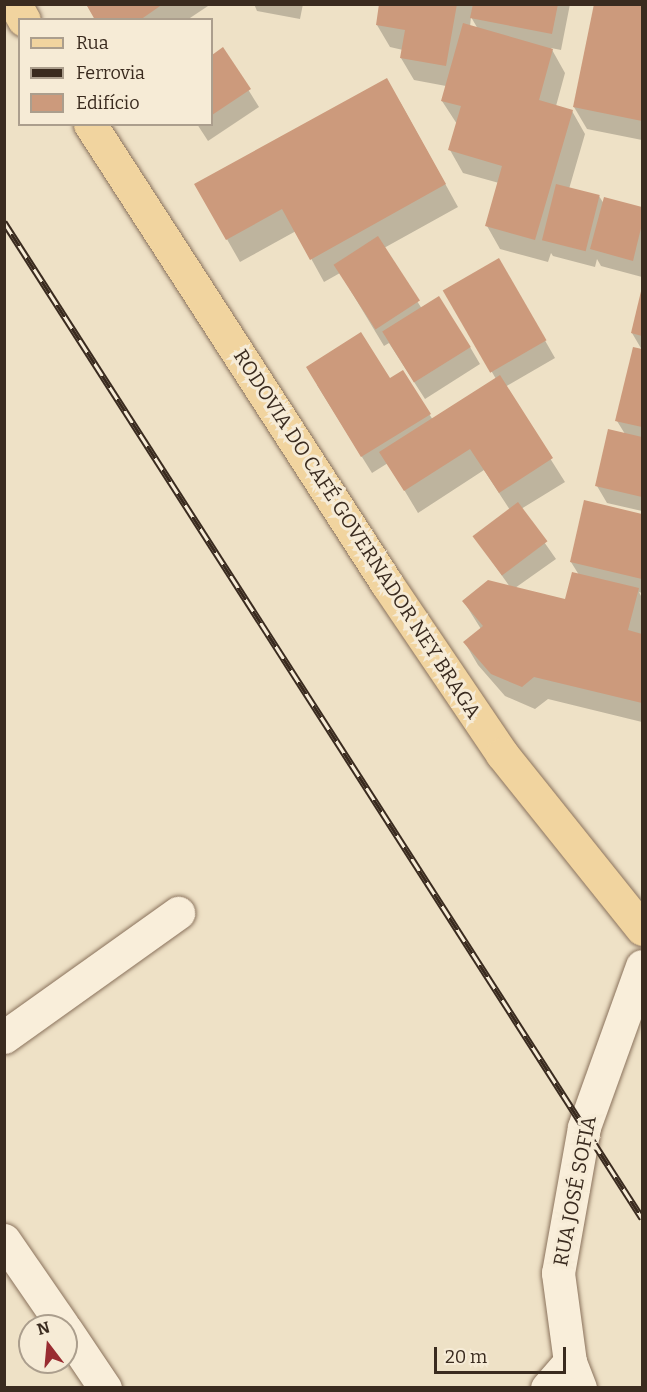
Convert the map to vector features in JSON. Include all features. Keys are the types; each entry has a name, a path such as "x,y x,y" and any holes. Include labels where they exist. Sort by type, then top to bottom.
{"main road":[{"path":"15,4 23,18"},
{"name":"RODOVIA DO CAFÉ GOVERNADOR NEY BRAGA","path":"91,126 380,574 502,754 642,929"}],"street":[{"path":"4,1037 178,913"},
{"name":"RUA JOSÉ SOFIA","path":"575,1375 558,1273 582,1138 642,966"},
{"path":"4,1240 55,1314"},
{"path":"78,1348 105,1388"},
{"path":"547,1388 575,1375"}],"building":[{"path":"86,4 163,4 143,18 94,18"},
{"path":"379,4 457,4 446,66 400,58 405,30 376,25"},
{"path":"473,4 558,4 552,34 470,18"},
{"path":"594,4 642,4 642,121 573,107"},
{"path":"463,23 553,49 539,100 573,110 535,240 485,226 502,166 448,150 461,106 441,101"},
{"path":"223,47 251,89 213,114 213,54"},
{"path":"387,78 446,184 310,260 282,209 226,240 194,184"},
{"path":"556,184 600,195 586,251 542,240"},
{"path":"604,197 642,207 642,224 633,261 590,249"},
{"path":"378,236 420,301 375,329 334,265"},
{"path":"499,258 546,340 490,373 443,290"},
{"path":"642,287 642,336 631,333"},
{"path":"439,296 471,347 414,382 382,332"},
{"path":"361,332 390,378 403,370 431,414 361,457 306,367"},
{"path":"633,347 642,349 642,427 615,421"},
{"path":"500,375 553,458 499,493 470,449 404,491 379,452"},
{"path":"608,429 642,437 642,497 595,486"},
{"path":"584,500 642,514 642,579 570,562"},
{"path":"518,502 547,541 502,575 472,536"},
{"path":"572,572 639,588 628,630 642,634 642,703 534,677 522,687 491,674 463,642 483,626 462,601 488,580 565,599"}],"railway":[{"path":"4,222 642,1218"}]}
